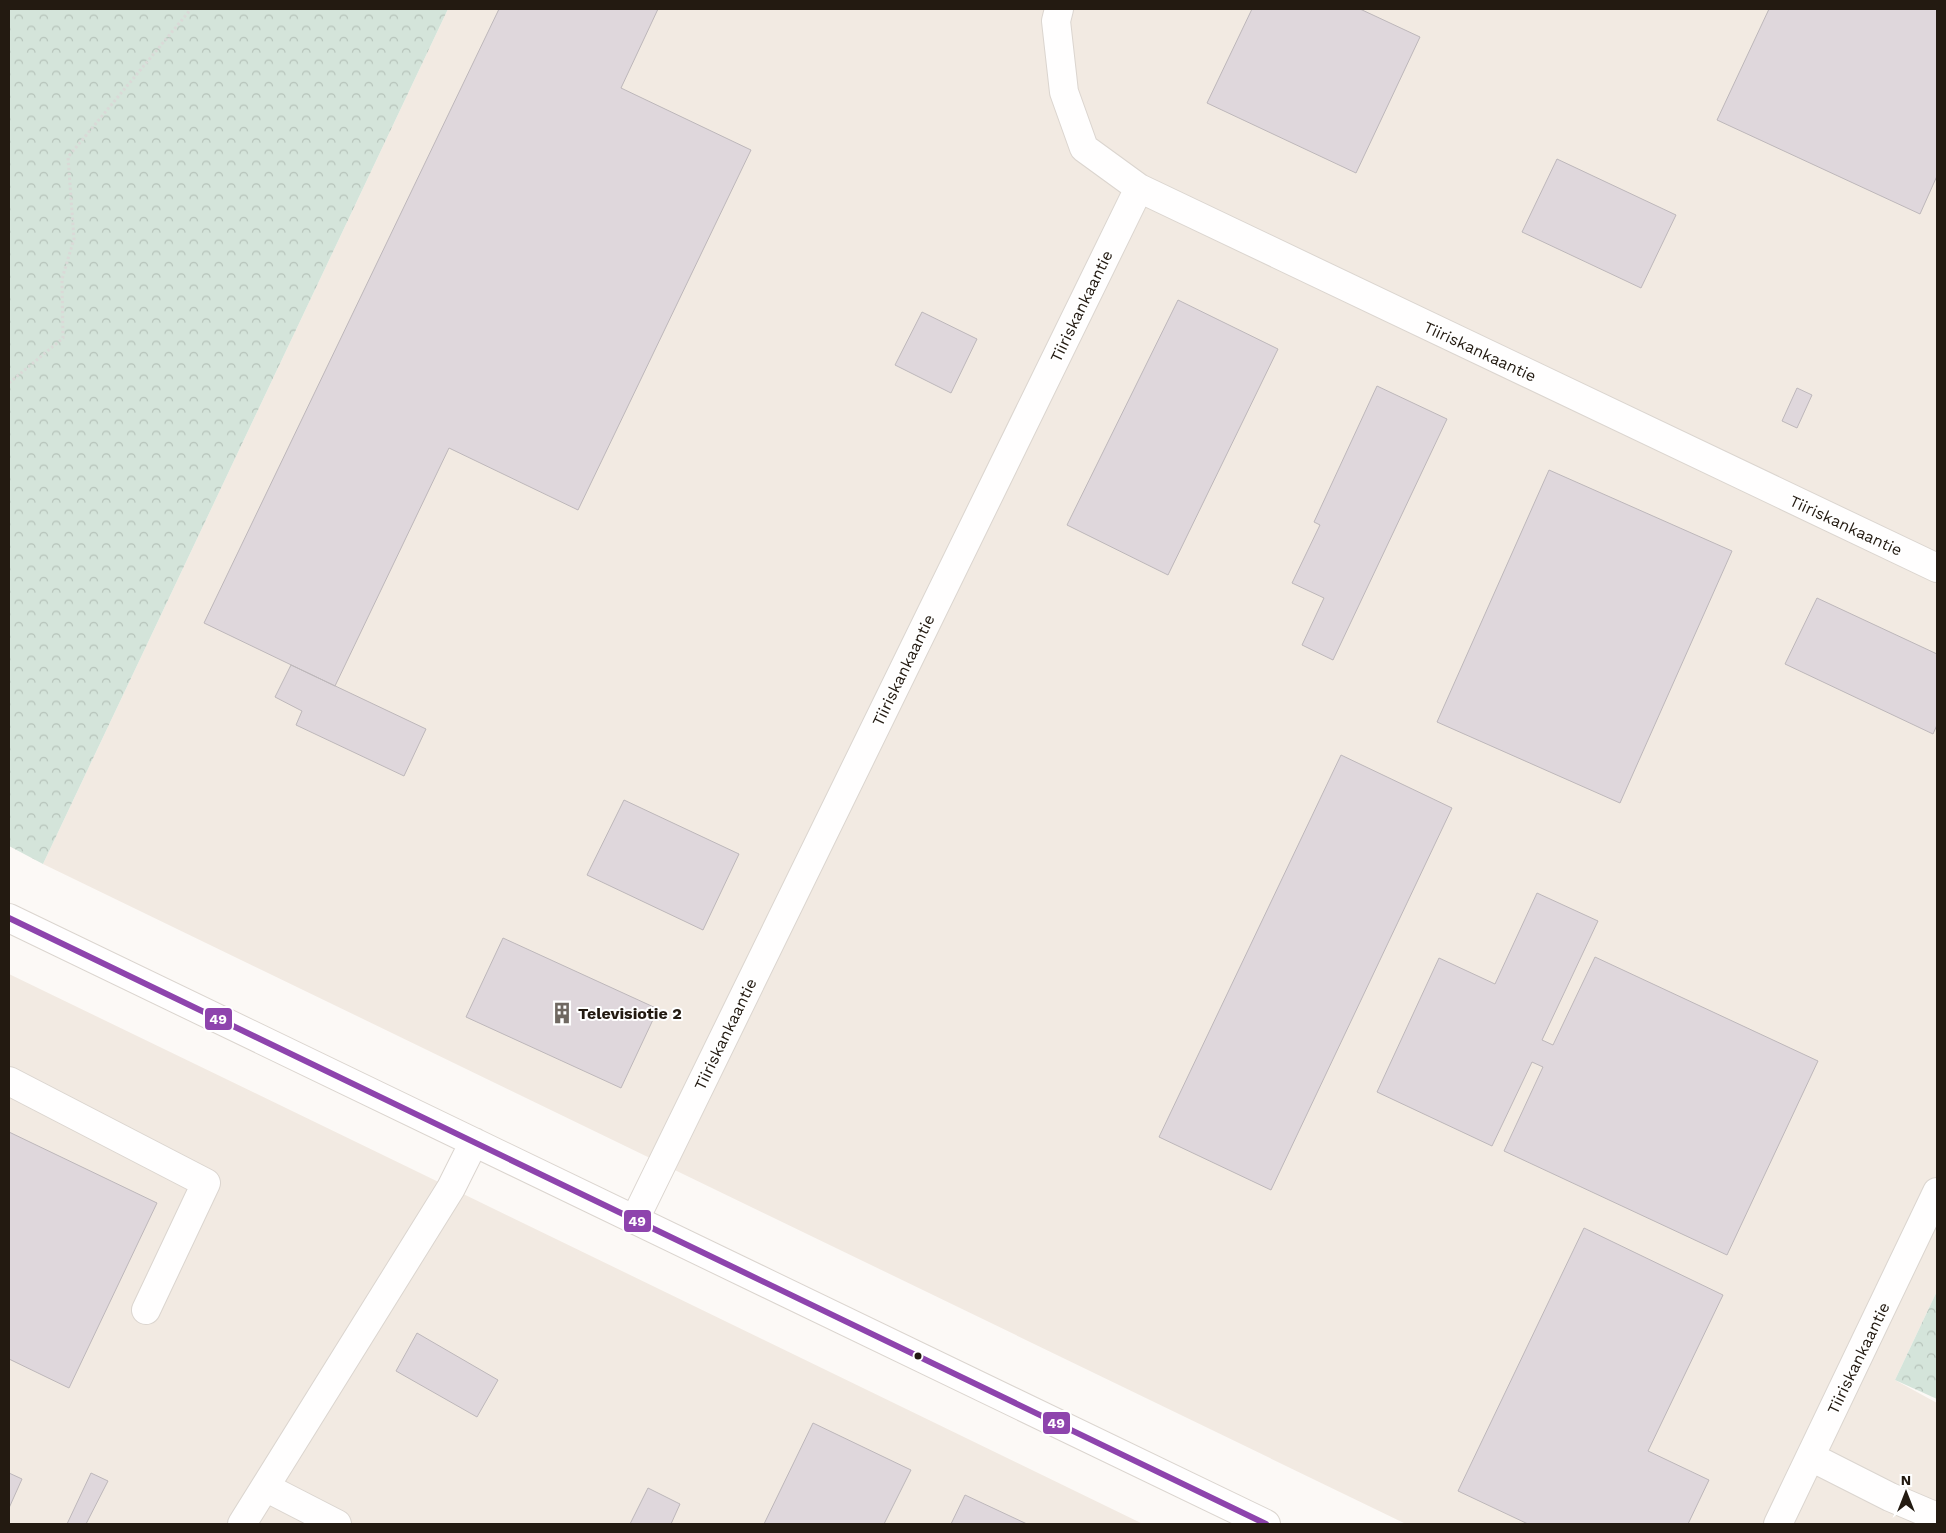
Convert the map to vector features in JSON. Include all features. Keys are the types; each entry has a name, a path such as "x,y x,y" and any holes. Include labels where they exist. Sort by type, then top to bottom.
{"street":[{"path":"1059,9 1056,21 1064,92 1084,148 1139,188"},
{"name":"Tiiriskankaantie","path":"635,1219 1139,188 1937,568"},
{"path":"9,918 635,1219 1252,1521"},
{"path":"9,1081 206,1182 146,1310"},
{"path":"242,1524 451,1188 474,1142"},
{"name":"Tiiriskankaantie","path":"1778,1524 1937,1192"},
{"path":"1811,1457 1890,1497 1937,1517"},
{"path":"265,1487 337,1524"}],"path":[{"path":"9,383 63,338 62,279 74,239 68,157 191,9"}],"shaded area":[{"path":"448,9 1937,9 1937,1291 1895,1380 1937,1403 1937,1524 1406,1524 43,864"},
{"path":"9,974 451,1188 1143,1524 9,1524"}],"green space":[{"path":"9,9 448,9 43,864 9,846"},
{"path":"1937,1291 1937,1399 1895,1380"}],"building":[{"path":"499,9 658,9 621,88 751,150 578,510 449,448 335,686 204,623"},
{"path":"1252,9 1360,9 1420,37 1356,173 1207,103"},
{"path":"1769,9 1937,9 1937,176 1920,214 1717,120"},
{"path":"1557,159 1676,215 1641,288 1522,232"},
{"path":"1178,300 1278,349 1168,575 1067,525"},
{"path":"922,312 977,339 951,393 895,365"},
{"path":"1377,386 1447,419 1333,660 1302,645 1324,598 1292,583 1320,525 1314,522"},
{"path":"1797,388 1812,395 1797,428 1782,421"},
{"path":"1549,470 1732,551 1620,803 1437,722"},
{"path":"1817,598 1937,654 1937,725 1933,734 1785,664"},
{"path":"291,665 426,729 404,776 296,725 302,711 275,697"},
{"path":"1341,755 1452,808 1271,1190 1159,1137"},
{"path":"624,800 739,854 703,930 587,875"},
{"path":"1537,893 1598,921 1542,1040 1553,1045 1595,957 1818,1061 1727,1255 1504,1151 1543,1067 1532,1062 1492,1146 1377,1092 1439,958 1495,984"},
{"name":"Televisiotie 2","path":"503,938 658,1009 621,1088 466,1017"},
{"path":"9,1132 157,1203 69,1388 9,1359"},
{"path":"1584,1228 1723,1295 1648,1451 1709,1480 1688,1524 1528,1524 1458,1491"},
{"path":"417,1333 498,1380 477,1417 396,1371"},
{"path":"813,1423 911,1470 884,1524 764,1524"},
{"path":"9,1473 22,1479 9,1508"},
{"path":"91,1473 108,1481 86,1524 67,1524"},
{"path":"648,1488 680,1504 671,1524 630,1524"},
{"path":"965,1495 1027,1524 951,1524"}],"transit line":[{"name":"49","path":"9,918 1266,1524"}],"place":[{"name":"Televisiotie 2","path":"562,1013"}]}
